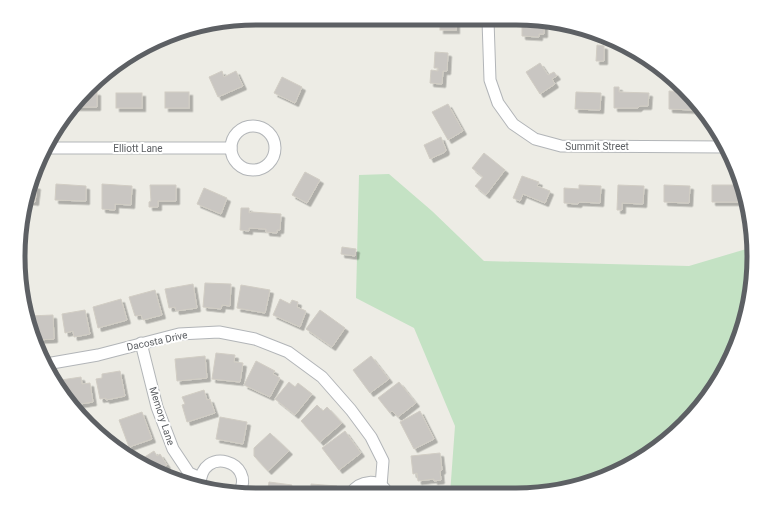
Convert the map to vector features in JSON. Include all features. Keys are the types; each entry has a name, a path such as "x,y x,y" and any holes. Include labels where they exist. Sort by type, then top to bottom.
{"street":[{"name":"Summit Street","path":"488,25 490,80 498,103 513,124 535,139 561,146 719,147"},
{"path":"252,125 268,131 274,141 275,152 271,162 267,166 257,170 251,170 246,169 237,163 233,158 231,148 237,132 252,125"},
{"name":"Elliott Lane","path":"52,148 231,148"},
{"name":"Dacosta Drive","path":"51,363 98,354 179,334 219,332 255,339 288,352 322,377 351,410 371,437 383,461 385,488"},
{"name":"Memory Lane","path":"142,343 157,407 173,449 189,473 198,480"},
{"name":"Memory Lane","path":"200,481 202,471 207,466 220,460 227,461 239,469 243,483 242,488"},
{"name":"Dacosta Drive","path":"354,488 368,482 375,483 382,488"}],"green space":[{"path":"389,174 432,211 484,261 689,266 747,249 747,272 743,302 735,331 723,359 708,385 690,409 668,431 644,449 618,464 590,476 561,484 531,488 450,488 455,426 414,328 356,298 359,175"}],"building":[{"path":"440,25 456,25 456,30 440,30"},
{"path":"522,25 544,27 544,34 539,34 539,37 522,36"},
{"path":"597,45 604,46 604,61 596,61"},
{"path":"435,52 448,53 447,71 443,71 442,84 430,83 431,70 438,71 438,68 434,68"},
{"path":"540,63 548,75 554,72 557,76 552,79 555,84 540,94 526,72"},
{"path":"222,71 224,77 236,71 243,86 218,97 209,77"},
{"path":"282,77 302,87 295,103 274,93"},
{"path":"614,87 619,87 619,92 649,93 648,106 640,106 638,108 614,108"},
{"path":"669,91 678,92 694,110 669,109"},
{"path":"94,92 97,92 97,107 80,107"},
{"path":"165,92 189,92 189,108 165,108"},
{"path":"576,92 601,93 600,110 575,109"},
{"path":"116,93 142,93 142,108 116,108"},
{"path":"448,104 463,131 448,140 432,112"},
{"path":"441,137 446,150 445,152 430,159 424,145"},
{"path":"484,153 505,170 486,195 475,186 483,177 472,168"},
{"path":"305,172 320,180 307,203 292,195"},
{"path":"522,176 539,182 537,186 550,191 545,203 523,194 520,201 513,198"},
{"path":"56,184 86,186 86,201 55,200"},
{"path":"102,184 132,186 131,205 115,204 115,210 102,209"},
{"path":"150,185 176,185 176,201 158,201 158,207 149,207 149,202 151,201"},
{"path":"579,185 601,186 600,203 564,203 564,188 579,189"},
{"path":"618,185 644,186 643,204 622,203 622,210 617,210"},
{"path":"664,185 690,186 689,203 664,202"},
{"path":"712,185 736,185 738,202 712,202"},
{"path":"36,186 37,186 35,202 32,202"},
{"path":"204,188 227,198 221,214 197,204"},
{"path":"241,208 249,208 249,213 281,214 280,230 277,230 277,233 266,232 266,229 249,228 249,231 240,230"},
{"path":"342,247 356,249 355,256 341,254"},
{"path":"205,283 231,284 230,306 222,305 221,309 203,307"},
{"path":"193,284 197,308 176,311 175,307 169,308 165,289"},
{"path":"241,285 270,290 265,313 237,308"},
{"path":"155,290 162,315 143,320 141,315 135,316 129,297"},
{"path":"121,299 127,320 98,328 93,307"},
{"path":"280,299 290,304 292,300 298,302 297,307 306,311 300,327 273,315"},
{"path":"85,310 90,334 74,337 73,331 65,333 62,314"},
{"path":"320,310 345,328 332,347 306,329"},
{"path":"53,315 54,339 41,340 33,316"},
{"path":"216,353 235,355 234,362 243,363 240,382 212,379"},
{"path":"205,356 207,378 177,381 175,359"},
{"path":"371,356 389,379 370,393 353,370"},
{"path":"256,361 275,371 273,374 280,378 270,397 244,385"},
{"path":"120,371 125,396 106,400 106,398 100,399 96,379 102,378 102,374"},
{"path":"81,377 82,384 90,383 93,402 78,404 61,380"},
{"path":"289,382 295,387 298,383 312,394 295,415 275,399"},
{"path":"399,382 416,403 398,417 392,411 390,413 378,398"},
{"path":"204,390 207,400 210,399 215,413 187,422 182,405 185,404 182,397"},
{"path":"317,405 323,411 327,407 342,423 320,442 301,421"},
{"path":"420,411 434,439 414,449 400,422"},
{"path":"142,412 152,439 129,447 119,420"},
{"path":"220,417 247,422 243,444 216,439"},
{"path":"345,431 361,453 339,470 322,448"},
{"path":"270,433 289,451 268,471 254,456 254,448"},
{"path":"154,451 157,456 160,454 167,465 165,466 167,470 154,464 143,458"},
{"path":"440,453 442,470 440,471 441,480 434,481 434,479 418,481 417,473 413,474 411,456"},
{"path":"269,482 292,485 291,488 268,488"},
{"path":"311,484 337,486 337,488 311,488"}]}
